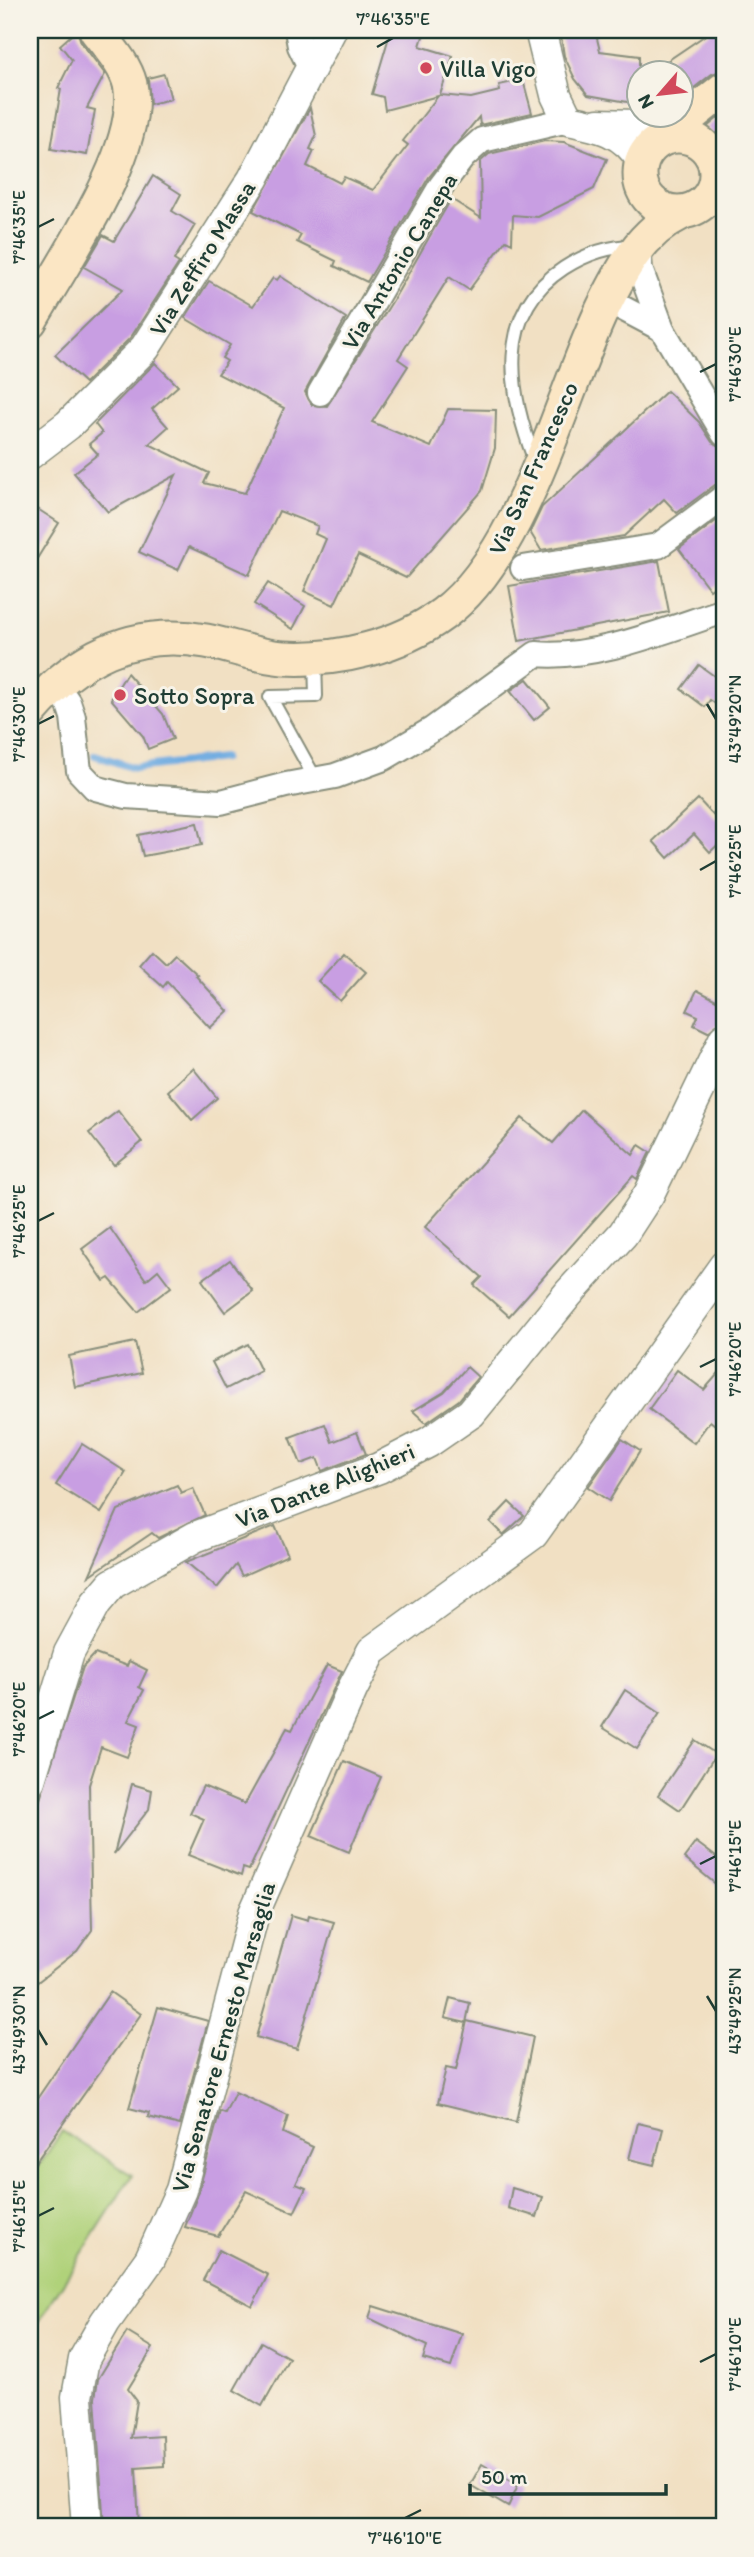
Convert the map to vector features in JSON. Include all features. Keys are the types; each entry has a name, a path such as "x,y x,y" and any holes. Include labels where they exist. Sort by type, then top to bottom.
{"main road":[{"path":"30,321 111,177 130,131 130,83 120,63 96,30"},
{"path":"675,132 675,136 689,137 707,149 717,172 716,183 704,203 661,209 675,132"},
{"name":"Via San Francesco","path":"638,246 646,213 675,132"},
{"name":"Via San Francesco","path":"30,712 55,683 94,656 139,640 168,638 206,641 245,652 282,658 315,658 384,645 416,631 464,596 486,573 514,522 607,300 638,246 651,231 704,203"}],"street":[{"path":"297,30 300,46 311,69"},
{"name":"Via Zeffiro Massa","path":"30,454 68,425 145,348 253,179 331,30"},
{"path":"540,30 556,95 568,120 635,125 675,132"},
{"name":"Via Antonio Canepa","path":"320,393 441,186 463,157 482,140 568,120"},
{"path":"598,124 622,139 675,132"},
{"path":"638,246 640,269 662,329 724,434"},
{"path":"607,300 662,329"},
{"path":"523,568 658,546 724,497"},
{"path":"55,683 68,702 73,717 79,771 95,788 106,793 175,801 221,802 310,769 358,769 414,741 536,654 563,657 648,636 724,611"},
{"name":"Via Dante Alighieri","path":"30,1780 69,1653 96,1602 112,1584 195,1537 379,1468 429,1442 471,1413 569,1293 623,1234 649,1194 724,1039"},
{"name":"Via Senatore Ernesto Marsaglia","path":"87,2527 76,2397 84,2359 105,2322 150,2259 181,2190 254,1913 352,1690 372,1651 533,1534 724,1266"}],"lane":[{"path":"537,467 525,436 513,365 514,336 523,311 538,290 575,261 607,248 638,246"},
{"path":"310,769 270,697 316,696 315,658"}],"green space":[{"path":"62,2131 132,2175 30,2335 30,2179"}],"building":[{"path":"77,30 81,42 105,74 87,108 95,110 87,155 51,149 61,89 58,88 72,60 60,45"},
{"path":"391,30 425,30 420,46 453,56 440,95 471,98 500,91 499,85 523,80 532,113 480,125 479,117 429,177 367,282 334,266 336,261 297,242 301,235 253,211 310,108 316,136 310,149 314,151 307,166 340,183 344,177 373,190 408,145 403,141 438,96 385,110 383,97 372,94"},
{"path":"560,30 595,30 600,51 639,56 639,60 624,60 624,101 588,95 575,79 564,56"},
{"path":"713,30 718,30 724,39 724,70 712,74 694,88 694,60 669,60"},
{"path":"164,74 171,99 150,104 148,78"},
{"path":"724,113 724,153 707,127"},
{"path":"545,141 564,142 607,159 594,189 538,217 513,215 512,243 506,240 469,290 449,277 398,359 408,366 372,422 431,447 448,409 496,410 495,448 482,491 406,578 358,555 334,605 304,591 326,539 315,534 318,526 279,511 249,575 189,547 178,570 139,552 176,475 108,512 74,473 98,454 89,444 102,433 95,424 155,363 178,386 152,409 168,427 149,444 209,473 204,483 245,493 284,408 218,374 227,361 222,358 230,345 185,318 209,281 253,306 273,278 277,280 280,276 346,318 305,392 312,405 327,406 395,297 451,199 481,218 480,162 489,154"},
{"path":"153,176 181,194 172,211 195,225 174,260 179,263 131,337 85,383 55,355 123,289 84,267 103,235 114,241"},
{"path":"667,391 699,422 712,442 724,449 724,482 715,485 677,513 664,499 651,511 649,509 650,512 624,536 541,550 530,532 542,507"},
{"path":"30,504 59,523 30,570"},
{"path":"724,515 724,580 710,590 679,549"},
{"path":"659,561 669,612 519,641 509,586"},
{"path":"268,583 305,606 293,629 254,604"},
{"path":"699,665 724,683 724,710 710,700 705,707 681,689"},
{"path":"127,673 163,714 173,739 148,749 143,736 111,699"},
{"path":"527,679 550,707 534,720 510,691"},
{"path":"698,799 724,827 724,839 710,852 694,834 668,858 653,841"},
{"path":"197,823 202,845 143,856 138,835"},
{"path":"152,950 166,963 175,954 198,975 196,976 228,1011 210,1028 167,982 163,987 139,965"},
{"path":"344,953 366,972 340,1001 318,981"},
{"path":"697,990 724,1004 719,1023 708,1032 694,1025 698,1016 687,1011"},
{"path":"193,1068 217,1098 192,1120 168,1091"},
{"path":"582,1110 633,1155 639,1145 650,1152 637,1179 633,1176 509,1316 474,1285 482,1277 425,1227 522,1118 553,1143"},
{"path":"118,1111 142,1142 114,1165 89,1133"},
{"path":"110,1228 146,1280 158,1270 171,1287 138,1312 109,1278 104,1281 82,1249"},
{"path":"230,1260 253,1291 225,1312 202,1280"},
{"path":"135,1342 142,1373 75,1387 69,1356"},
{"path":"248,1344 261,1371 226,1389 212,1362"},
{"path":"467,1367 478,1377 459,1400 426,1423 413,1411 444,1392"},
{"path":"724,1367 724,1432 710,1421 694,1443 649,1409 677,1370 704,1390"},
{"path":"325,1424 332,1442 357,1432 366,1454 322,1471 317,1458 301,1464 290,1437"},
{"path":"622,1439 640,1451 609,1501 588,1487"},
{"path":"82,1444 126,1472 101,1513 56,1485"},
{"path":"177,1485 181,1493 193,1488 205,1515 158,1538 152,1533 89,1576 118,1510"},
{"path":"509,1502 524,1516 503,1535 490,1522"},
{"path":"275,1526 288,1555 242,1576 236,1565 217,1588 186,1562"},
{"path":"95,1654 127,1666 129,1661 147,1670 139,1687 144,1690 128,1721 139,1725 127,1757 101,1747 89,1785 92,1930 77,1951 30,1988 30,1830 83,1667"},
{"path":"327,1665 342,1671 249,1870 243,1868 241,1876 188,1855 204,1819 190,1813 203,1786 245,1804 287,1728 292,1730"},
{"path":"625,1690 660,1713 637,1749 602,1727"},
{"path":"695,1740 716,1754 680,1810 658,1795"},
{"path":"344,1761 381,1777 349,1852 311,1836"},
{"path":"132,1784 152,1790 149,1809 114,1854"},
{"path":"696,1842 724,1863 724,1891 684,1858"},
{"path":"291,1915 308,1920 309,1915 334,1922 297,2049 256,2037"},
{"path":"110,1992 141,2014 30,2170 30,2109"},
{"path":"450,1998 470,2003 466,2023 445,2018"},
{"path":"158,2007 208,2021 180,2125 148,2117 149,2113 129,2108"},
{"path":"467,2021 533,2037 516,2122 438,2103 446,2068 456,2070"},
{"path":"235,2092 288,2116 283,2133 313,2147 296,2184 306,2188 294,2213 246,2191 218,2236 185,2227 198,2194 220,2111 225,2113"},
{"path":"638,2123 663,2129 654,2165 629,2159"},
{"path":"512,2188 543,2197 537,2217 508,2208"},
{"path":"219,2250 268,2275 252,2306 203,2280"},
{"path":"373,2306 462,2334 451,2367 423,2359 427,2346 369,2318"},
{"path":"127,2332 153,2348 128,2389 137,2401 131,2438 163,2436 164,2466 136,2468 139,2527 104,2527 95,2398 98,2379"},
{"path":"261,2342 289,2358 262,2406 234,2390"},
{"path":"482,2464 518,2485 508,2507 470,2485"}],"waterway":[{"path":"95,755 134,768 223,758"}],"place":[{"name":"Villa Vigo","path":"426,68"},
{"name":"Sotto Sopra","path":"120,695"}]}
